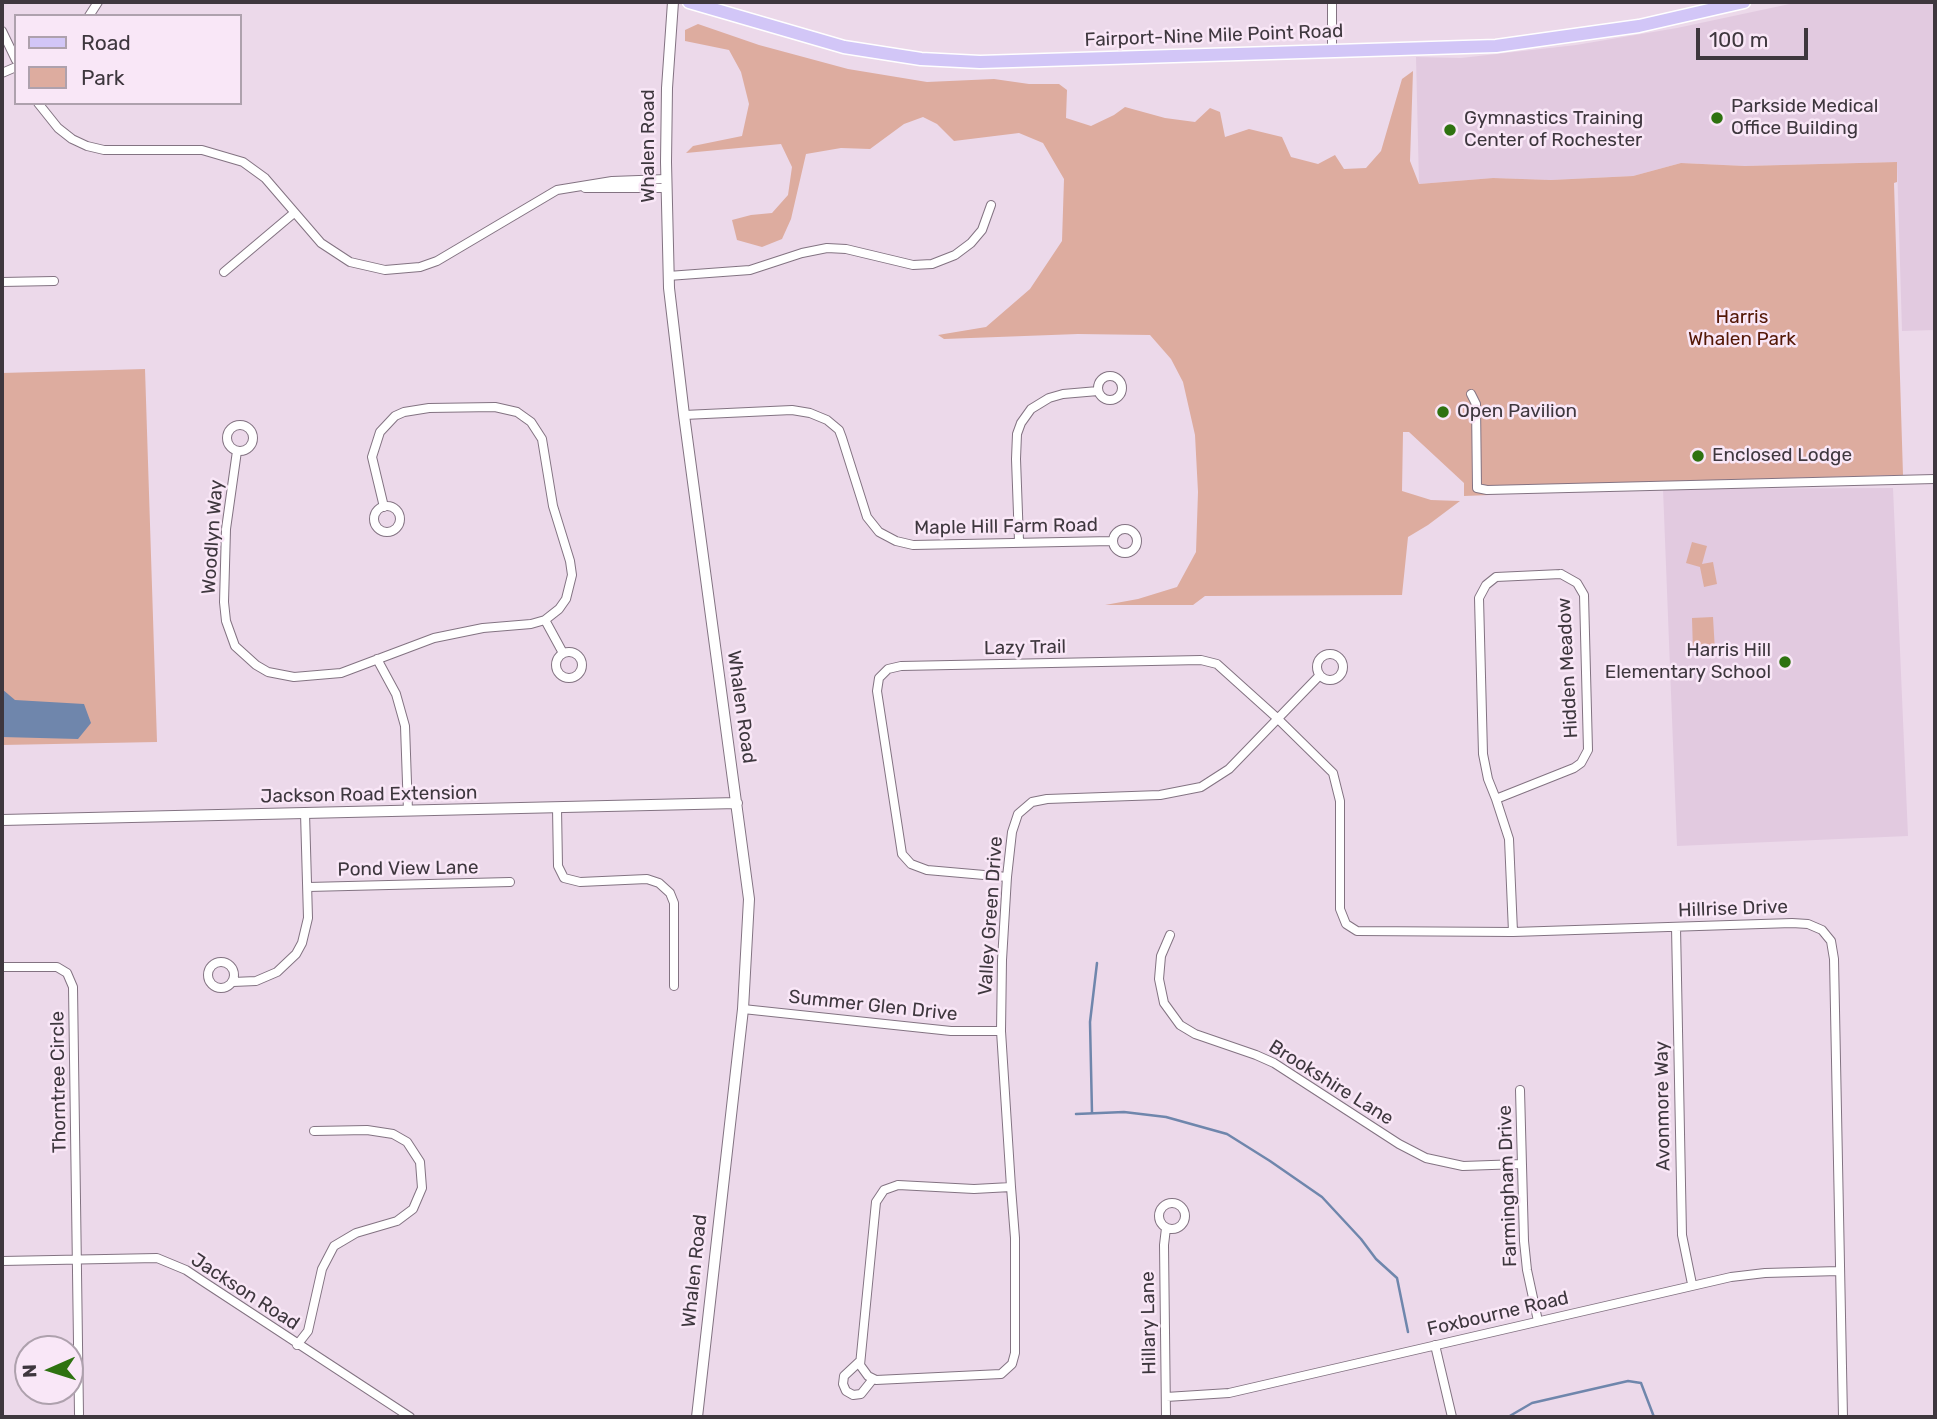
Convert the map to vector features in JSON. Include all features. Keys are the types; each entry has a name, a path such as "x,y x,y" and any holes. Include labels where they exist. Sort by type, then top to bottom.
{"main road":[{"name":"Fairport-Nine Mile Point Road","path":"689,2 844,47 920,59 1040,62 1496,46 1639,26 1744,2"}],"street":[{"name":"Whalen Road","path":"673,2 667,88 668,276 748,899 743,1009 697,1417"},
{"path":"1332,2 1332,50"},
{"path":"2,31 14,56"},
{"path":"39,105 58,128 72,139 88,146 104,150 202,150 243,162 265,178 321,243 350,262 385,270 403,270 438,261 542,197 568,187 614,189 666,184"},
{"path":"668,276 750,270 827,248 846,249 913,265 932,264 955,255 971,243 982,230 992,205"},
{"path":"224,272 294,213"},
{"path":"2,282 54,281"},
{"path":"1019,541 1016,459 1017,434 1021,423 1031,409 1049,398 1098,391"},
{"path":"1471,394 1476,404 1477,488 1487,490 1935,479"},
{"path":"384,507 372,457 380,432 395,416 417,409 495,407 509,409 525,417 537,429 542,439 553,506 572,575 566,598 559,609 545,620 563,653"},
{"name":"Maple Hill Farm Road","path":"684,415 792,410 819,416 839,430 867,517 887,537 913,545 1112,541"},
{"name":"Woodlyn Way","path":"237,451 226,529 223,602 226,621 235,646 256,666 268,672 295,677 341,673 410,646 460,632 545,620"},
{"name":"Hidden Meadow","path":"1496,799 1574,768 1581,763 1588,750 1584,595 1577,583 1567,576 1496,577 1486,585 1479,598 1483,754 1488,779 1509,839 1513,932"},
{"path":"377,659 396,694 405,726 408,811"},
{"name":"Lazy Trail","path":"1006,877 927,870 911,864 902,854 877,691 879,678 888,669 914,666 1212,661 1230,674 1333,773 1340,801 1339,860"},
{"name":"Valley Green Drive","path":"1011,1187 974,1189 898,1185 879,1195 875,1210 859,1362 844,1376 846,1391 853,1395 861,1394 873,1379 995,1376 1010,1368 1015,1353 1014,1238 1011,1187 1001,1031 1006,877 1014,823 1024,807 1047,799 1160,795 1202,787 1229,769 1320,675"},
{"name":"Jackson Road Extension","path":"2,820 737,803"},
{"path":"557,808 558,866 564,878 580,881 647,880 659,883 670,893 675,911 674,986"},
{"path":"233,982 256,981 287,964 296,954 306,932 308,887 305,813"},
{"name":"Hillrise Drive","path":"1339,860 1342,918 1357,932 1513,932 1801,923 1822,930 1830,942 1834,959 1843,1417"},
{"name":"Pond View Lane","path":"308,887 510,882"},
{"name":"Avonmore Way","path":"1676,927 1682,1235 1692,1284"},
{"name":"Brookshire Lane","path":"1170,935 1161,956 1159,979 1164,1003 1180,1025 1195,1034 1274,1063 1399,1144 1426,1158 1463,1166 1521,1164"},
{"name":"Thorntree Circle","path":"2,967 57,967 68,973 73,986 79,1414"},
{"name":"Summer Glen Drive","path":"743,1009 951,1031 1001,1031"},
{"name":"Farmingham Drive","path":"1520,1090 1527,1270 1538,1321"},
{"path":"297,1345 308,1331 322,1269 334,1247 356,1233 397,1222 413,1209 422,1188 421,1162 407,1142 393,1134 367,1130 314,1131"},
{"name":"Hillary Lane","path":"1166,1228 1166,1417"},
{"name":"Jackson Road","path":"2,1261 157,1258 186,1270 410,1417"},
{"name":"Foxbourne Road","path":"1166,1397 1229,1393 1692,1284 1765,1273 1839,1271"},
{"path":"1435,1345 1451,1417"},
{"path":"859,1362 867,1376 873,1379"}],"shaded area":[{"path":"1799,2 1935,2 1935,330 1902,331 1897,162 1745,166 1681,163 1633,176 1551,180 1493,178 1419,184 1416,57 1461,58 1576,45 1677,28"},
{"name":"Harris Hill Elementary School","path":"1893,488 1908,836 1677,846 1663,489"}],"green space":[{"name":"Harris Whalen Park","path":"698,24 759,45 848,69 927,82 994,79 1029,84 1059,84 1067,90 1066,118 1091,126 1125,107 1165,118 1195,122 1210,108 1220,112 1225,137 1249,129 1282,137 1291,157 1318,164 1335,155 1344,169 1366,168 1381,151 1402,79 1413,71 1410,161 1419,184 1493,178 1551,180 1633,176 1681,163 1745,166 1897,162 1897,182 1894,183 1903,475 1490,486 1490,495 1464,496 1464,483 1409,432 1403,432 1402,491 1431,500 1460,501 1408,537 1402,595 1205,596 1193,605 1105,605 1138,599 1177,587 1196,552 1198,492 1195,435 1183,382 1171,359 1150,335 1078,334 944,339 938,335 986,327 1030,289 1062,241 1064,179 1043,143 1019,133 954,141 937,124 923,117 904,124 870,149 841,148 806,154 791,219 782,239 762,247 737,240 732,220 772,213 788,195 792,167 781,144 686,153 693,146 742,136 749,104 741,72 729,50 685,41 685,30"},
{"path":"145,369 157,742 2,745 2,373"},
{"path":"1692,542 1707,546 1702,564 1713,562 1717,584 1704,587 1700,567 1686,563"},
{"path":"1713,617 1715,651 1693,652 1692,618"}],"water":[{"path":"2,689 15,700 84,704 91,723 78,739 2,737"}],"waterway":[{"path":"1092,1113 1090,1022 1097,963"},
{"path":"1076,1114 1124,1112 1166,1117 1227,1134 1270,1161 1322,1197 1376,1259 1397,1278 1408,1332"},
{"path":"1508,1417 1532,1403 1628,1381 1641,1383 1654,1417"}],"place":[{"name":"Parkside Medical Office Building","path":"1717,118"},
{"name":"Gymnastics Training Center of Rochester","path":"1450,130"},
{"name":"Open Pavilion","path":"1443,412"},
{"name":"Enclosed Lodge","path":"1698,456"},
{"name":"Harris Hill Elementary School","path":"1785,662"}]}
